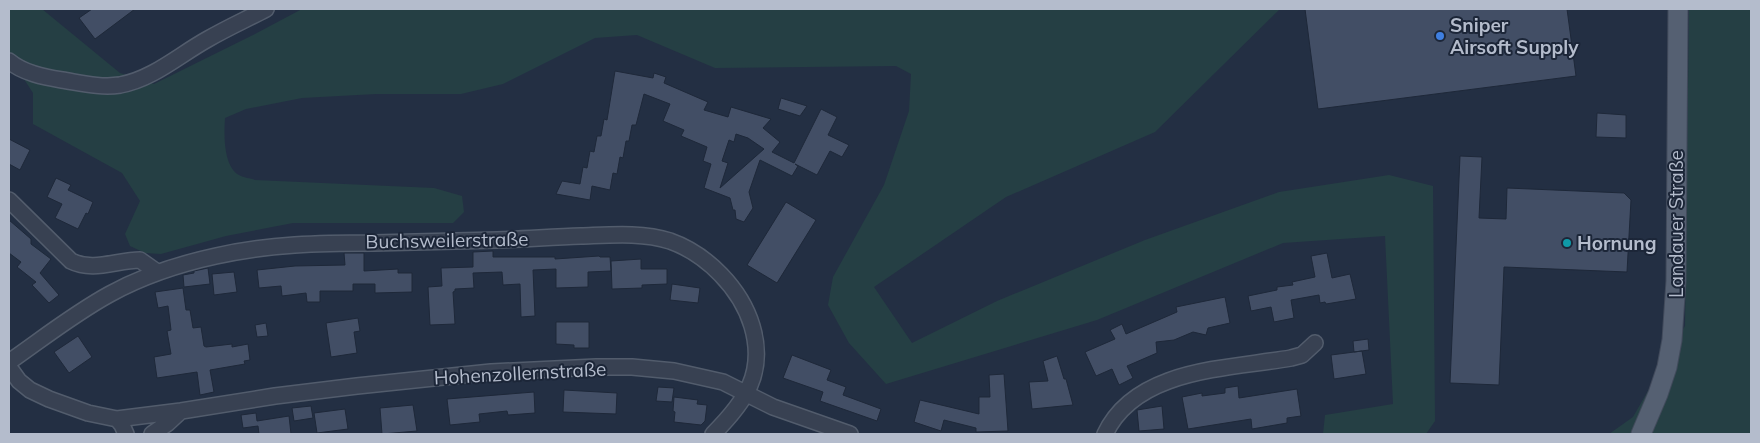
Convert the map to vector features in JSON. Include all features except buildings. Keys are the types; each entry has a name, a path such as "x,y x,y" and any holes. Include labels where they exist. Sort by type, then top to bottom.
{"main road":[{"name":"Landauer Straße","path":"1641,434 1650,415 1667,366 1674,324 1678,9"}],"street":[{"path":"9,61 44,77 96,85 118,85 135,81 173,61 207,39 266,9"},
{"path":"9,200 71,261 78,265 89,266 140,260 157,272"},
{"name":"Buchsweilerstraße","path":"9,362 109,294 157,272 190,262 257,247 329,243 439,242 600,236 655,237 685,248 708,264 728,283 743,303 753,330 756,371 746,393 735,410 714,434"},
{"path":"1104,433 1112,420 1128,404 1150,388 1188,375 1302,355 1315,343"},
{"name":"Hohenzollernstraße","path":"9,366 19,381 30,390 88,413 117,419 357,386 540,369 632,367 674,371 723,382 773,407 850,434"},
{"path":"152,434 181,411"},
{"path":"117,419 126,434"}],"green space":[{"path":"9,9 42,9 120,73 154,84 302,9 1280,9 1155,132 1006,197 874,287 912,343 997,301 1145,240 1279,192 1389,175 1433,186 1435,421 1426,434 1323,434 1325,415 1393,404 1385,236 1283,243 1097,320 886,384 849,343 828,305 833,277 884,185 909,111 911,74 896,66 715,68 637,35 595,38 503,84 461,94 376,94 302,98 246,109 225,118 227,157 234,171 241,176 255,180 434,188 462,196 464,212 453,223 293,223 226,236 161,254 145,253 130,246 125,234 140,201 122,173 33,124 33,93 9,56"},
{"path":"1689,9 1751,9 1751,434 1609,434 1633,417 1685,326"}],"place":[{"name":"Sniper Airsoft Supply","path":"1440,36"},
{"name":"Hornung","path":"1567,243"}]}
